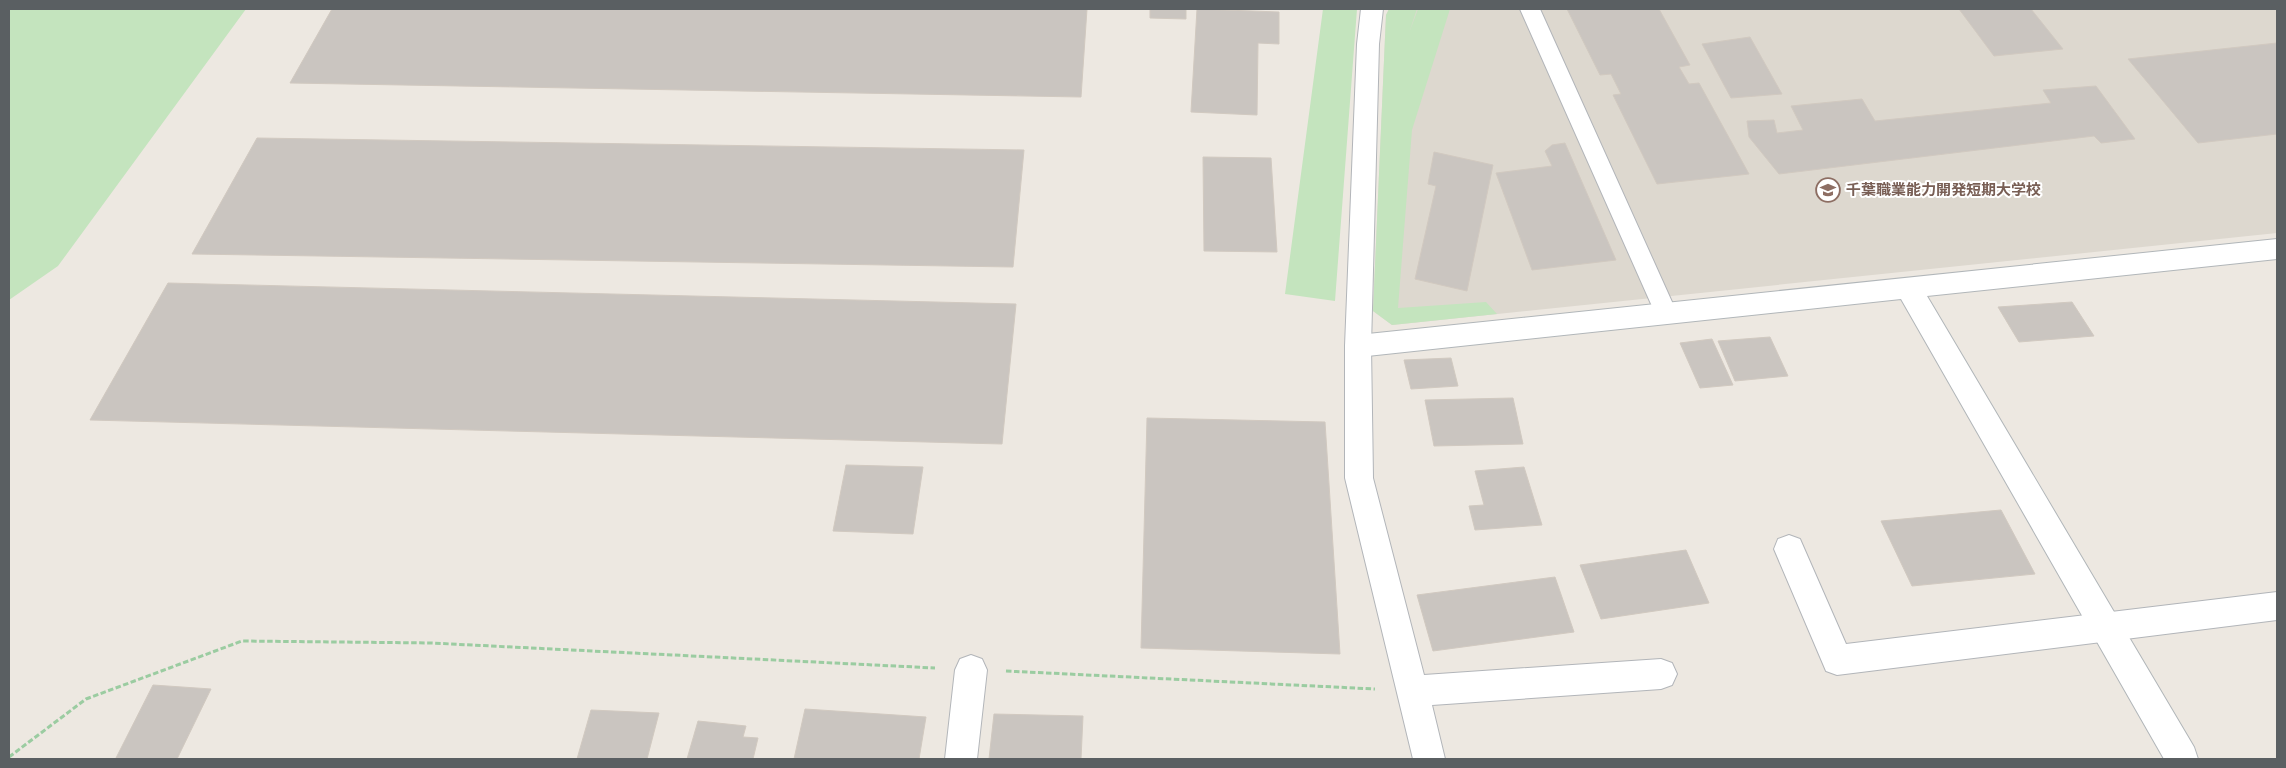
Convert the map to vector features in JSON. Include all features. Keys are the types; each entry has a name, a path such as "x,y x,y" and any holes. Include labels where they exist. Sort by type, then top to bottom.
{"street":[{"path":"1372,9 1368,44 1358,346 1359,478 1429,759"},
{"path":"1358,346 2277,249"},
{"path":"1908,287 2182,759"},
{"path":"1789,549 1837,660 2277,606"},
{"path":"961,759 971,670"},
{"path":"1411,691 1661,674"}],"lane":[{"path":"1530,9 1666,313"}],"path":[{"path":"9,757 86,699 242,641 431,643 1411,691"}],"shaded area":[{"name":"千葉職業能力開発短期大学校","path":"1389,9 2277,9 2277,233 1392,325 1373,311 1386,15"}],"green space":[{"path":"9,9 246,9 58,266 9,300"},
{"path":"1323,9 1357,9 1335,301 1285,294"},
{"path":"1389,9 1417,9 1409,33 1418,9 1450,9 1412,130 1398,308 1486,302 1497,314 1392,325 1373,311 1386,15"}],"building":[{"path":"332,9 1087,9 1081,97 290,83"},
{"path":"1150,9 1186,9 1186,19 1150,18"},
{"path":"1197,9 1279,12 1279,44 1258,43 1257,115 1191,112"},
{"path":"1567,9 1659,9 1690,65 1679,67 1689,84 1699,83 1749,174 1657,184 1613,95 1621,94 1611,74 1600,75"},
{"path":"1959,9 2031,9 2063,49 1994,56"},
{"path":"1750,37 1782,94 1731,98 1702,44"},
{"path":"2277,43 2277,134 2198,143 2128,59"},
{"path":"2096,86 2135,139 2101,143 2094,136 1779,174 1749,137 1747,121 1774,120 1777,133 1803,130 1791,106 1862,99 1875,121 2051,103 2043,90"},
{"path":"257,138 1024,150 1013,267 192,254"},
{"path":"1565,143 1616,260 1532,270 1496,173 1552,166 1545,151 1552,145"},
{"path":"1434,152 1493,165 1467,291 1415,279 1436,186 1428,184"},
{"path":"1203,157 1271,158 1277,252 1204,251"},
{"path":"168,283 1016,304 1002,444 90,420"},
{"path":"2072,302 2094,336 2019,342 1998,307"},
{"path":"1770,337 1788,376 1735,381 1718,341"},
{"path":"1712,339 1733,385 1700,388 1680,343"},
{"path":"1451,358 1458,386 1411,389 1404,360"},
{"path":"1513,398 1523,444 1434,446 1425,400"},
{"path":"1147,418 1325,422 1340,654 1141,648"},
{"path":"846,465 923,467 913,534 833,531"},
{"path":"1524,467 1542,525 1475,530 1469,506 1484,505 1475,471"},
{"path":"2001,510 2035,574 1912,586 1881,521"},
{"path":"1686,550 1709,603 1601,619 1580,565"},
{"path":"1555,577 1574,632 1433,651 1417,595"},
{"path":"153,685 211,689 177,759 116,758"},
{"path":"805,709 926,717 919,759 794,759"},
{"path":"591,710 659,713 647,759 577,759"},
{"path":"994,714 1083,716 1081,759 989,759"},
{"path":"698,721 746,726 743,737 758,738 753,759 687,759"}],"place":[{"name":"千葉職業能力開発短期大学校","path":"1828,190"}]}
